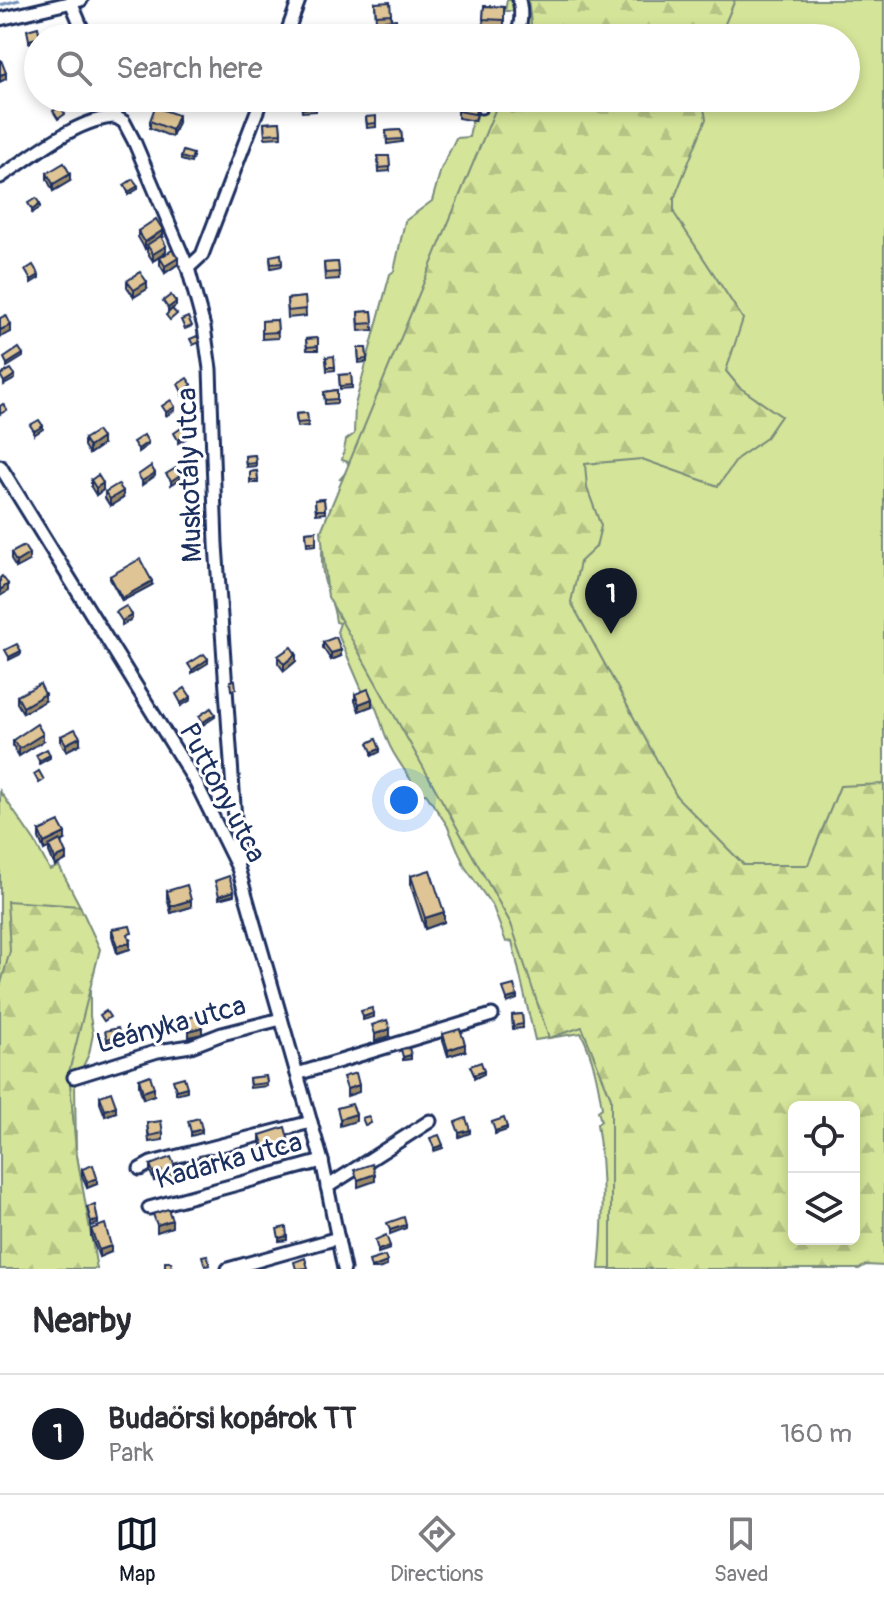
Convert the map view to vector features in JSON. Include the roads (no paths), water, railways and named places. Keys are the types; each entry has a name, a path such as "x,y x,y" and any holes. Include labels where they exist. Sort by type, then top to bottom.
{"street":[{"path":"290,24 299,0"},
{"path":"519,0 522,11 519,24"},
{"path":"0,19 76,1 82,24"},
{"name":"Muskotály utca","path":"115,112 134,141 188,268 204,327 210,369 216,544 238,868"},
{"path":"188,268 202,255 257,112"},
{"path":"0,177 78,127 101,118 116,117"},
{"name":"Puttony utca","path":"0,466 196,783 238,868 322,1161 344,1269"},
{"path":"297,1074 492,1015"},
{"name":"Leányka utca","path":"74,1077 281,1019"},
{"path":"327,1187 430,1121"},
{"path":"140,1169 151,1163 311,1122"},
{"name":"Kadarka utca","path":"149,1208 322,1161"},
{"path":"228,1269 338,1238"}],"waterway":[{"path":"0,5 19,0"}],"place":[{"name":"Budaörsi kopárok TT","path":"611,634"}]}
